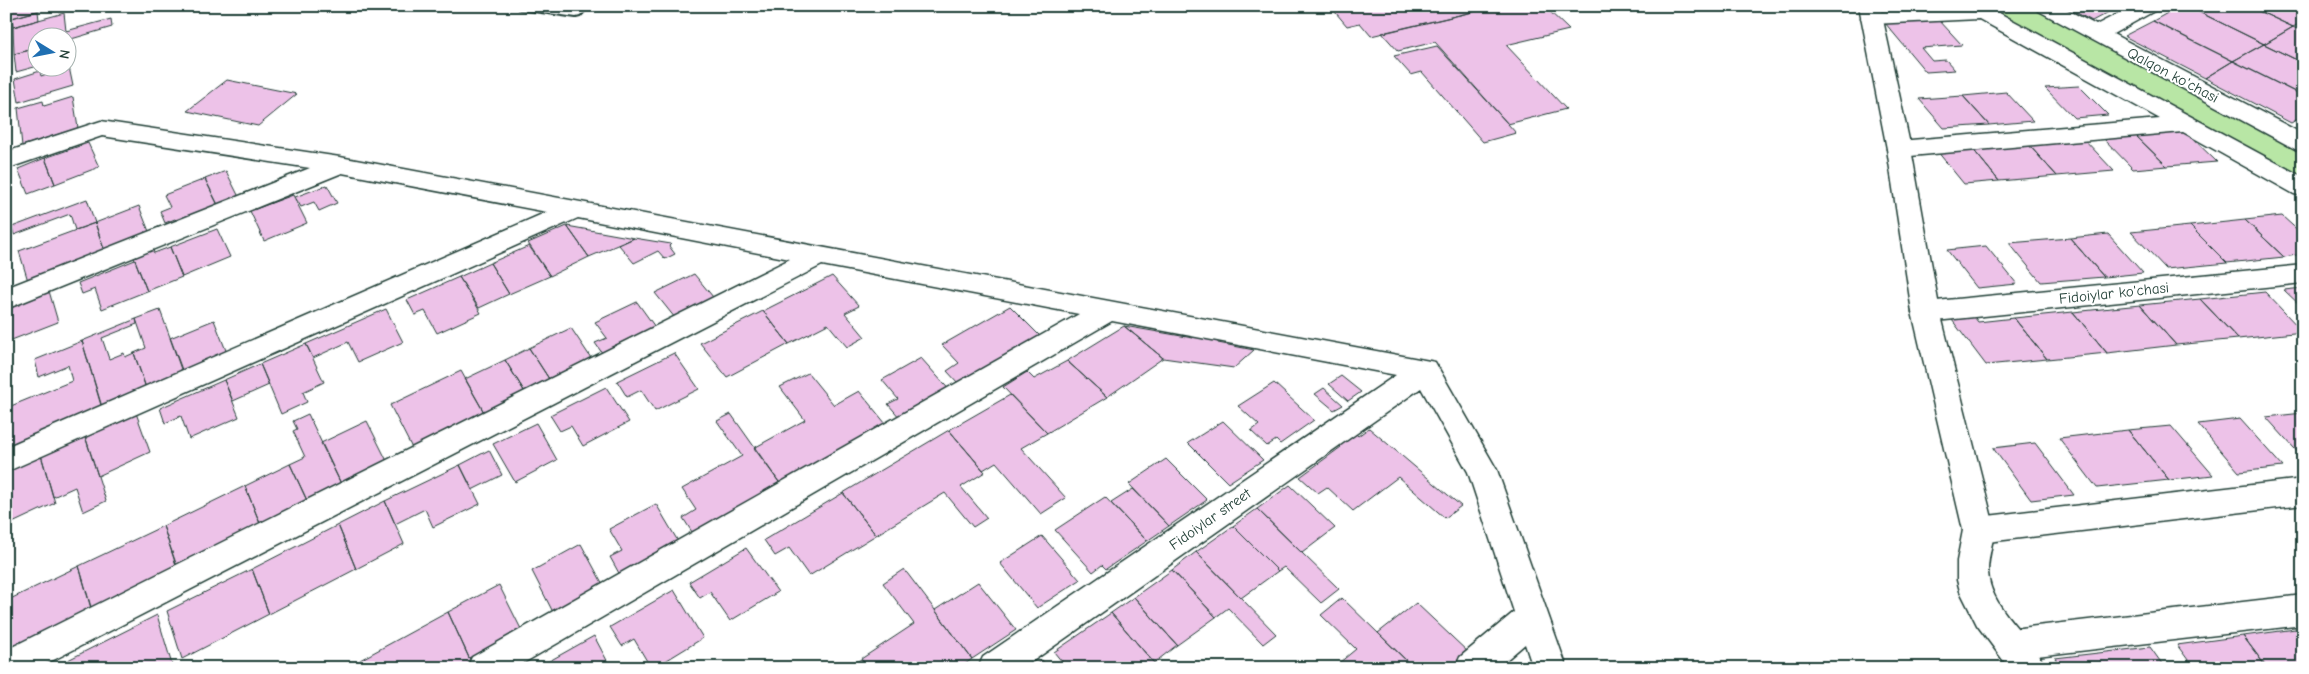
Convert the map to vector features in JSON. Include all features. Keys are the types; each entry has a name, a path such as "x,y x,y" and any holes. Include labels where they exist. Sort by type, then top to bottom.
{"street":[{"name":"Qalqon ko'chasi","path":"2044,6 2301,142"},
{"path":"2096,34 2149,6"},
{"path":"2303,188 1983,12 1871,12 1899,149 1926,312 1979,530 1973,566 1973,580 1986,610 2020,656 2303,610"},
{"path":"1899,149 2186,124"},
{"path":"6,161 101,128 340,165 1425,370 1482,470 1550,668"},
{"path":"6,299 340,165"},
{"path":"6,460 575,210"},
{"path":"6,667 820,255"},
{"name":"Fidoiylar ko'chasi","path":"1926,312 2303,274"},
{"path":"484,668 1109,310"},
{"name":"Fidoiylar street","path":"996,668 1425,370"},
{"path":"1979,530 2303,492"},
{"path":"1472,668 1532,617"}],"lane":[{"path":"520,6 576,14 584,6"}],"green space":[{"path":"1974,6 2032,6 2303,149 2303,183"}],"building":[{"path":"11,6 54,6 12,18"},
{"path":"1330,6 1498,6 1371,36 1360,23 1347,26"},
{"path":"1498,6 1544,6 1569,30 1506,45 1566,109 1508,124 1435,42 1398,51 1382,33"},
{"path":"2064,6 2120,6 2092,21"},
{"path":"2180,6 2187,6 2264,44 2233,61 2153,21"},
{"path":"2187,6 2248,6 2293,27 2264,44"},
{"path":"2248,6 2303,6 2303,22 2293,27"},
{"path":"38,11 39,20 13,27 12,18"},
{"path":"64,13 66,28 28,28 28,50 14,54 13,27"},
{"path":"111,19 112,27 78,37 77,28"},
{"path":"1939,20 1962,45 1921,48 1932,61 1946,60 1955,70 1926,72 1885,23"},
{"path":"2153,21 2233,61 2205,78 2124,36"},
{"path":"2293,27 2303,32 2303,63 2264,44"},
{"path":"2264,44 2303,63 2303,96 2233,61"},
{"path":"1437,46 1516,133 1483,142 1422,72 1411,75 1394,56"},
{"path":"28,50 28,69 16,72 14,54"},
{"path":"2233,61 2303,96 2303,116 2291,123 2205,78"},
{"path":"28,75 28,78 71,78 73,86 19,102 15,79"},
{"path":"227,80 297,94 258,126 187,111"},
{"path":"2079,86 2108,115 2074,118 2045,88"},
{"path":"2006,92 2033,121 1989,125 1963,96"},
{"path":"1963,96 1989,125 1944,128 1919,99"},
{"path":"73,97 78,128 22,146 18,108 43,101 44,106"},
{"path":"2184,130 2217,162 2167,166 2135,135"},
{"path":"2135,135 2167,166 2133,169 2102,137"},
{"path":"2084,139 2114,171 2057,176 2028,144"},
{"path":"88,143 99,167 55,184 45,158"},
{"path":"2028,144 2057,176 1999,181 1972,148"},
{"path":"1972,148 1999,181 1964,184 1937,151"},
{"path":"45,158 55,184 28,194 18,169"},
{"path":"226,171 239,197 218,205 205,179"},
{"path":"205,179 218,205 177,221 175,219 165,223 160,211 170,207 164,195"},
{"path":"327,185 337,203 319,211 314,202 301,207 295,197"},
{"path":"293,195 307,223 264,241 250,211"},
{"path":"87,199 95,223 75,230 70,214 14,235 12,227"},
{"path":"139,206 150,234 105,252 95,223"},
{"path":"2282,216 2303,235 2303,254 2284,257 2245,220"},
{"path":"2245,220 2284,257 2227,263 2190,226"},
{"path":"95,223 105,252 28,281 19,251"},
{"path":"567,226 634,238 589,257"},
{"path":"567,226 589,257 550,276 528,243"},
{"path":"2190,226 2227,263 2166,269 2131,232"},
{"path":"217,229 230,257 182,277 170,247"},
{"path":"2108,234 2143,273 2104,277 2070,238"},
{"path":"634,238 671,244 669,246 675,254 665,259 658,251 634,263 619,245"},
{"path":"2070,238 2104,277 2041,282 2009,243"},
{"path":"529,246 550,276 509,294 490,263"},
{"path":"1986,246 2017,284 1977,288 1947,250"},
{"path":"170,247 182,277 147,291 133,255 152,248 154,253"},
{"path":"135,260 147,291 102,309 95,289 82,294 78,283"},
{"path":"490,263 509,294 479,308 459,277"},
{"path":"694,274 718,303 679,323 655,293"},
{"path":"832,276 859,306 845,313 865,337 847,347 828,324 789,344 763,311"},
{"path":"459,277 481,313 437,333 425,311 415,315 407,300"},
{"path":"2303,288 2303,308 2284,290"},
{"path":"49,291 58,322 9,341 6,330 6,307"},
{"path":"2265,292 2303,332 2238,339 2200,299"},
{"path":"2200,299 2238,339 2176,345 2140,305"},
{"path":"637,302 660,334 605,357 595,343 607,338 595,322"},
{"path":"2140,305 2176,345 2107,353 2073,312"},
{"path":"1010,306 1043,339 958,383 947,371 959,363 942,345"},
{"path":"386,309 403,342 358,362 348,342 313,358 306,344"},
{"path":"160,310 185,378 148,394 134,353 146,348 136,319"},
{"path":"763,311 789,344 727,377 700,343"},
{"path":"2073,312 2107,353 2047,359 2014,318"},
{"path":"1972,314 1978,322 2014,318 2047,359 1986,365 1949,316"},
{"path":"136,319 137,324 102,338 109,359 124,353 125,357 134,353 146,388 102,407 82,341"},
{"path":"214,320 227,353 182,372 170,338"},
{"path":"1124,326 1193,338 1194,333 1218,337 1218,343 1254,350 1234,368 1163,358"},
{"path":"1124,326 1163,358 1107,397 1067,361"},
{"path":"571,328 593,361 551,382 529,348"},
{"path":"82,341 103,412 6,447 6,408 72,381 68,365 39,377 35,360"},
{"path":"306,344 324,382 303,392 307,402 281,414 260,364"},
{"path":"529,348 551,382 526,394 505,360"},
{"path":"674,353 699,389 655,411 641,390 627,397 617,381"},
{"path":"921,358 952,393 900,418 888,404 898,399 882,380"},
{"path":"505,360 526,394 485,414 465,379"},
{"path":"1067,361 1107,397 1047,433 1003,387 1027,372 1034,379"},
{"path":"260,364 269,385 233,401 224,380"},
{"path":"461,371 485,414 413,450 390,405"},
{"path":"808,373 834,405 859,391 890,429 784,489 754,448 805,420 780,387"},
{"path":"1341,376 1361,392 1348,401 1329,384"},
{"path":"224,380 239,417 189,439 181,416 165,423 160,408"},
{"path":"1274,383 1314,420 1280,444 1276,440 1267,446 1251,431 1259,425 1238,406"},
{"path":"606,387 629,422 583,446 571,426 560,431 550,415"},
{"path":"1324,388 1343,405 1334,410 1315,394"},
{"path":"1010,395 1047,433 1021,448 1066,498 1041,514 996,462 983,470 949,430"},
{"path":"136,413 150,452 98,476 85,436"},
{"path":"2303,413 2303,458 2266,417"},
{"path":"308,414 344,490 310,507 290,464 305,457 293,431 297,429 293,421"},
{"path":"731,414 784,489 709,532 705,525 692,532 683,518 696,510 682,489 742,456 717,421"},
{"path":"2240,419 2283,467 2239,472 2198,424"},
{"path":"367,421 390,467 344,490 321,443"},
{"path":"1223,421 1263,460 1228,483 1188,443"},
{"path":"536,423 557,460 515,482 493,444"},
{"path":"2171,426 2213,475 2169,480 2128,430"},
{"path":"1369,428 1461,506 1445,518 1398,477 1353,511 1327,487 1318,493 1300,477 1341,447 1336,442 1352,430 1358,436"},
{"path":"949,430 985,472 961,487 987,518 973,527 945,493 876,535 843,493"},
{"path":"2128,430 2169,480 2097,488 2059,438"},
{"path":"85,436 106,501 83,512 75,487 53,497 41,455"},
{"path":"2035,443 2074,495 2031,500 1993,448"},
{"path":"489,450 502,475 472,490 460,465"},
{"path":"41,455 55,503 6,526 6,471"},
{"path":"1166,459 1207,500 1169,526 1129,484"},
{"path":"290,464 310,507 263,531 245,486"},
{"path":"460,465 480,504 433,527 425,509 395,524 385,501"},
{"path":"1290,485 1335,528 1302,553 1257,509"},
{"path":"245,486 263,531 179,572 163,526"},
{"path":"1133,489 1169,526 1147,541 1111,503"},
{"path":"843,493 876,535 809,576 789,548 775,556 764,540"},
{"path":"1105,497 1147,541 1106,569 1102,565 1093,572 1055,530"},
{"path":"385,501 404,544 356,569 338,525"},
{"path":"656,504 682,548 620,575 610,557 622,551 609,529"},
{"path":"1257,509 1339,589 1321,603 1284,567 1278,571 1233,526"},
{"path":"338,525 356,569 269,614 252,569"},
{"path":"163,526 180,577 92,612 79,566"},
{"path":"1233,526 1278,571 1241,598 1196,552"},
{"path":"1042,536 1080,580 1037,608 1000,563"},
{"path":"581,544 606,590 556,618 532,571"},
{"path":"746,548 778,592 730,621 710,592 700,598 689,582"},
{"path":"1196,552 1276,634 1263,644 1228,608 1216,617 1172,570"},
{"path":"79,566 95,621 6,655 6,601"},
{"path":"252,569 269,614 182,659 167,611"},
{"path":"904,569 972,659 960,668 868,668 861,659 914,624 883,583"},
{"path":"1172,570 1216,617 1177,645 1134,597"},
{"path":"978,582 1016,630 972,659 935,610"},
{"path":"499,585 521,629 469,658 448,612"},
{"path":"674,590 703,638 651,668 634,639 622,646 610,627"},
{"path":"1134,597 1177,645 1154,663 1111,613"},
{"path":"1342,598 1414,668 1333,668 1356,649 1321,615"},
{"path":"1416,603 1469,653 1451,668 1414,668 1378,633"},
{"path":"448,612 471,662 461,668 363,668 360,660"},
{"path":"1111,613 1154,663 1147,668 1085,668 1082,664 1077,668 1067,668 1054,652"},
{"path":"157,615 173,668 67,668 66,661"},
{"path":"2303,628 2303,668 2267,668 2243,636"},
{"path":"594,636 611,668 537,668"},
{"path":"2243,636 2267,668 2194,668 2177,645"},
{"path":"2150,647 2165,668 2061,668 2055,658"},
{"path":"861,659 868,668 847,668"},
{"path":"1042,660 1048,668 1031,668"}]}
